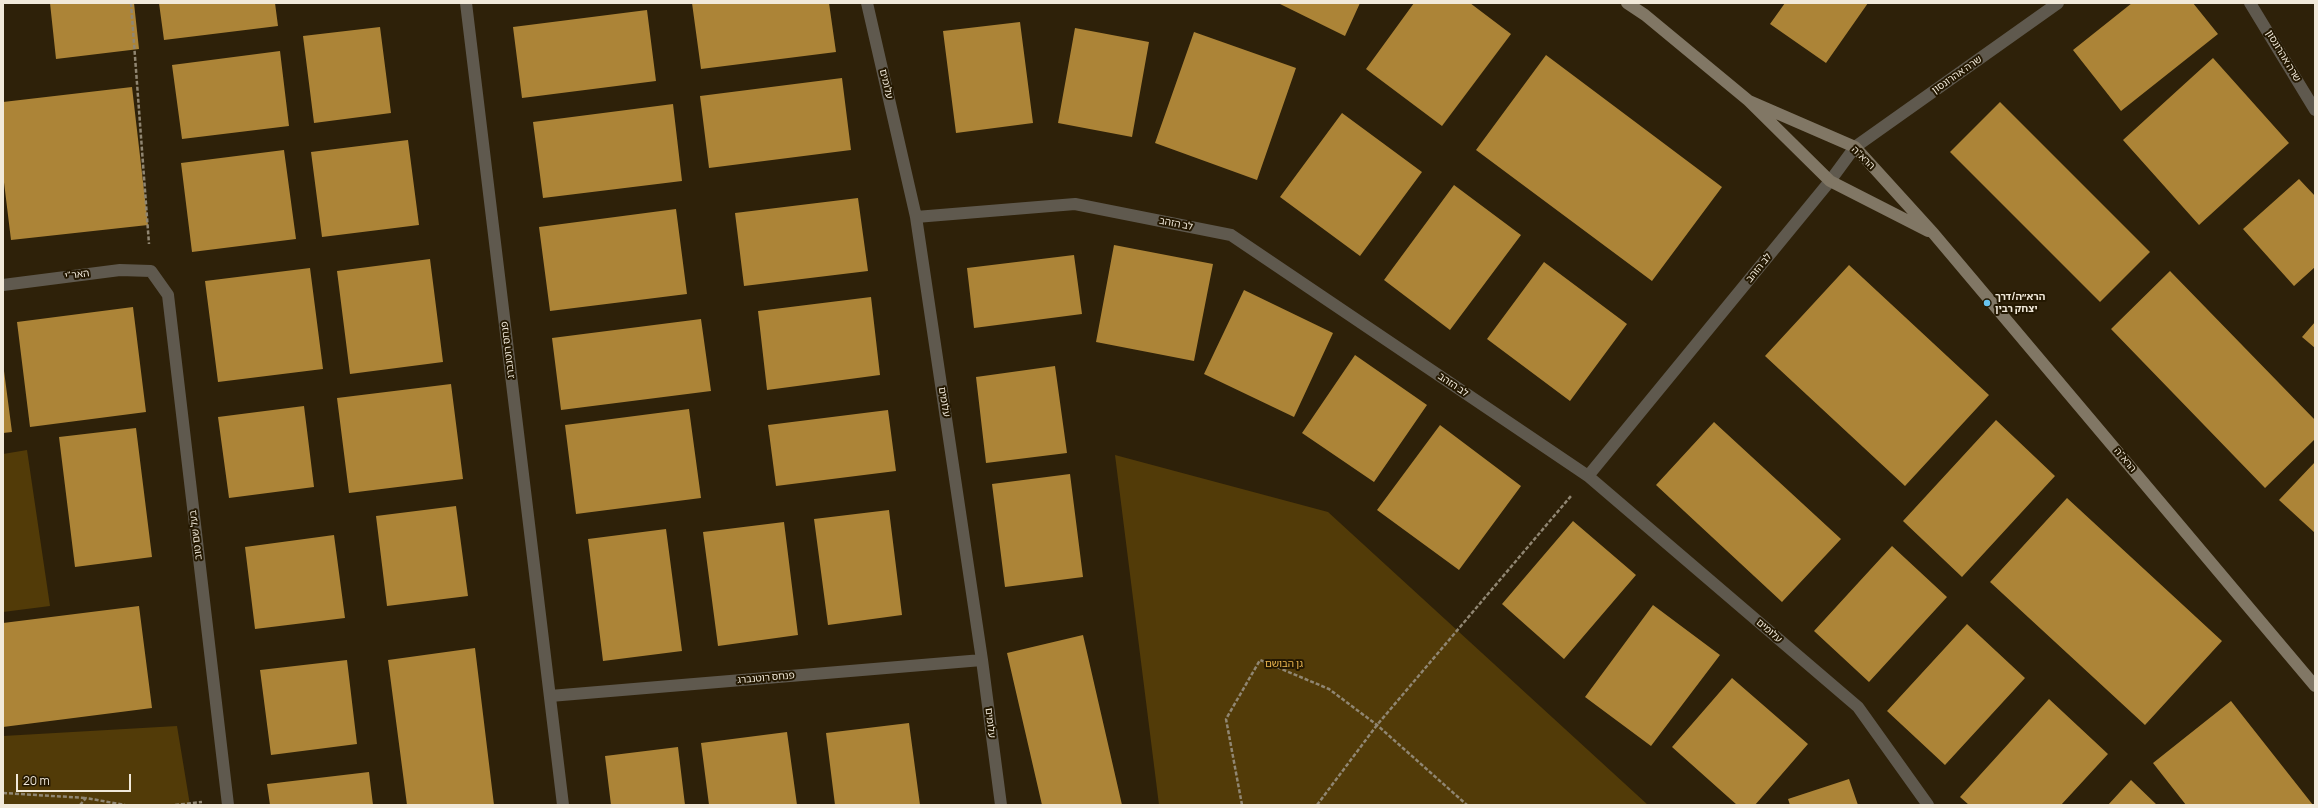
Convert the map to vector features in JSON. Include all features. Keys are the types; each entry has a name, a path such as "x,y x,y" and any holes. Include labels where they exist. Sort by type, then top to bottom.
{"street":[{"name":"פנחס רוטנברג","path":"466,3 563,805"},
{"name":"עלומים","path":"867,3 916,217 982,660 1001,805"},
{"name":"הרא\"ה","path":"1627,3 1645,15 1749,101 1830,181 1934,234"},
{"name":"שרה אהרונסון","path":"1855,147 2058,3"},
{"name":"שרה אהרונסון","path":"2250,3 2315,110"},
{"name":"הרא\"ה","path":"1749,101 1855,147 1934,234 2315,686"},
{"name":"לב הזהב","path":"916,217 1075,204 1231,235 1588,476 1830,181 1855,147"},
{"name":"האר\"י","path":"3,285 120,270 151,271"},
{"name":"בעל שם טוב","path":"151,271 168,295 228,805"},
{"name":"עלומים","path":"1588,476 1858,707 1928,805"},
{"name":"פנחס רוטנברג","path":"550,696 982,660"}],"path":[{"path":"131,3 151,271"},
{"path":"1317,805 1377,725 1588,476"},
{"path":"1242,805 1226,719 1260,660 1329,689 1377,725 1467,805"},
{"path":"3,793 86,798 125,805"},
{"path":"80,805 86,798"}],"green space":[{"path":"27,450 50,606 3,612 3,454"},
{"name":"גן הבושם","path":"1115,455 1328,512 1648,805 1159,805"},
{"path":"177,726 190,805 3,805 3,736"}],"building":[{"path":"50,3 134,3 139,49 56,59"},
{"path":"159,3 275,3 278,26 164,40"},
{"path":"692,3 829,3 836,52 701,69"},
{"path":"1278,3 1360,3 1345,36"},
{"path":"1414,3 1470,3 1511,34 1442,126 1366,69"},
{"path":"1785,3 1868,3 1826,63 1770,24"},
{"path":"2132,3 2193,3 2218,34 2121,111 2073,50"},
{"path":"647,10 656,81 522,98 513,27"},
{"path":"1020,22 1033,123 956,133 943,31"},
{"path":"380,27 391,113 314,123 303,36"},
{"path":"1075,28 1149,42 1132,137 1058,123"},
{"path":"1194,32 1296,68 1257,180 1155,143"},
{"path":"280,51 289,126 182,139 172,65"},
{"path":"1546,55 1722,187 1652,281 1476,150"},
{"path":"2213,58 2289,143 2199,225 2123,140"},
{"path":"842,78 851,150 709,168 700,96"},
{"path":"132,87 148,225 11,240 3,174 3,102"},
{"path":"2000,102 2150,252 2100,302 1950,152"},
{"path":"673,104 682,181 543,198 533,122"},
{"path":"1342,113 1422,172 1360,256 1280,197"},
{"path":"408,140 419,225 322,237 311,152"},
{"path":"284,150 296,239 192,252 181,163"},
{"path":"2299,179 2315,196 2315,267 2294,286 2243,229"},
{"path":"1454,185 1521,235 1450,330 1384,280"},
{"path":"858,198 868,271 744,286 735,213"},
{"path":"676,209 687,294 550,311 539,227"},
{"path":"1114,245 1213,264 1194,361 1096,342"},
{"path":"1074,255 1082,314 974,328 967,268"},
{"path":"430,259 443,362 350,374 337,271"},
{"path":"1544,262 1627,324 1570,401 1487,339"},
{"path":"1849,265 1989,395 1905,486 1765,356"},
{"path":"310,268 323,369 218,382 205,281"},
{"path":"2170,271 2315,420 2315,439 2265,488 2111,329"},
{"path":"1244,290 1333,333 1294,417 1204,374"},
{"path":"871,297 880,375 767,390 758,311"},
{"path":"133,307 146,412 30,427 17,322"},
{"path":"701,319 711,391 561,410 552,338"},
{"path":"2315,322 2315,348 2302,337"},
{"path":"1355,355 1427,405 1374,482 1302,433"},
{"path":"1055,366 1067,453 986,463 976,377"},
{"path":"4,371 12,432 3,433 3,372"},
{"path":"451,384 463,479 349,493 337,398"},
{"path":"304,406 314,487 229,498 218,417"},
{"path":"689,409 701,498 576,514 565,425"},
{"path":"888,410 896,471 776,486 768,425"},
{"path":"1996,420 2055,476 1962,577 1903,521"},
{"path":"1714,422 1841,539 1782,602 1656,485"},
{"path":"1440,425 1521,486 1459,570 1377,510"},
{"path":"136,428 152,557 75,567 59,437"},
{"path":"2315,462 2315,533 2279,500"},
{"path":"1070,474 1083,577 1005,587 992,484"},
{"path":"2067,498 2222,641 2145,725 1990,582"},
{"path":"456,506 468,596 387,606 376,516"},
{"path":"889,510 902,615 828,625 814,519"},
{"path":"1573,521 1636,575 1564,659 1502,604"},
{"path":"784,522 798,635 718,646 703,532"},
{"path":"666,529 682,651 603,661 588,539"},
{"path":"334,535 345,618 255,629 245,547"},
{"path":"1892,546 1947,597 1869,682 1814,631"},
{"path":"1653,605 1720,655 1651,746 1585,697"},
{"path":"139,606 152,708 3,727 3,623"},
{"path":"1967,624 2025,678 1945,765 1887,711"},
{"path":"1083,635 1122,805 1042,805 1007,653"},
{"path":"475,648 494,805 407,805 388,660"},
{"path":"347,660 357,744 271,755 260,670"},
{"path":"1732,678 1808,744 1755,805 1737,805 1672,747"},
{"path":"2049,699 2108,754 2061,805 1969,805 1960,797"},
{"path":"2231,701 2313,805 2186,805 2153,763"},
{"path":"909,723 920,805 835,805 826,733"},
{"path":"787,732 797,805 709,805 701,743"},
{"path":"678,747 685,805 611,805 605,756"},
{"path":"369,772 373,805 270,805 267,784"},
{"path":"1849,779 1858,805 1790,805 1788,799"},
{"path":"2131,780 2157,805 2108,805"}],"place":[{"name":"הרא״ה/דרך יצחק רבין","path":"1987,303"}]}
